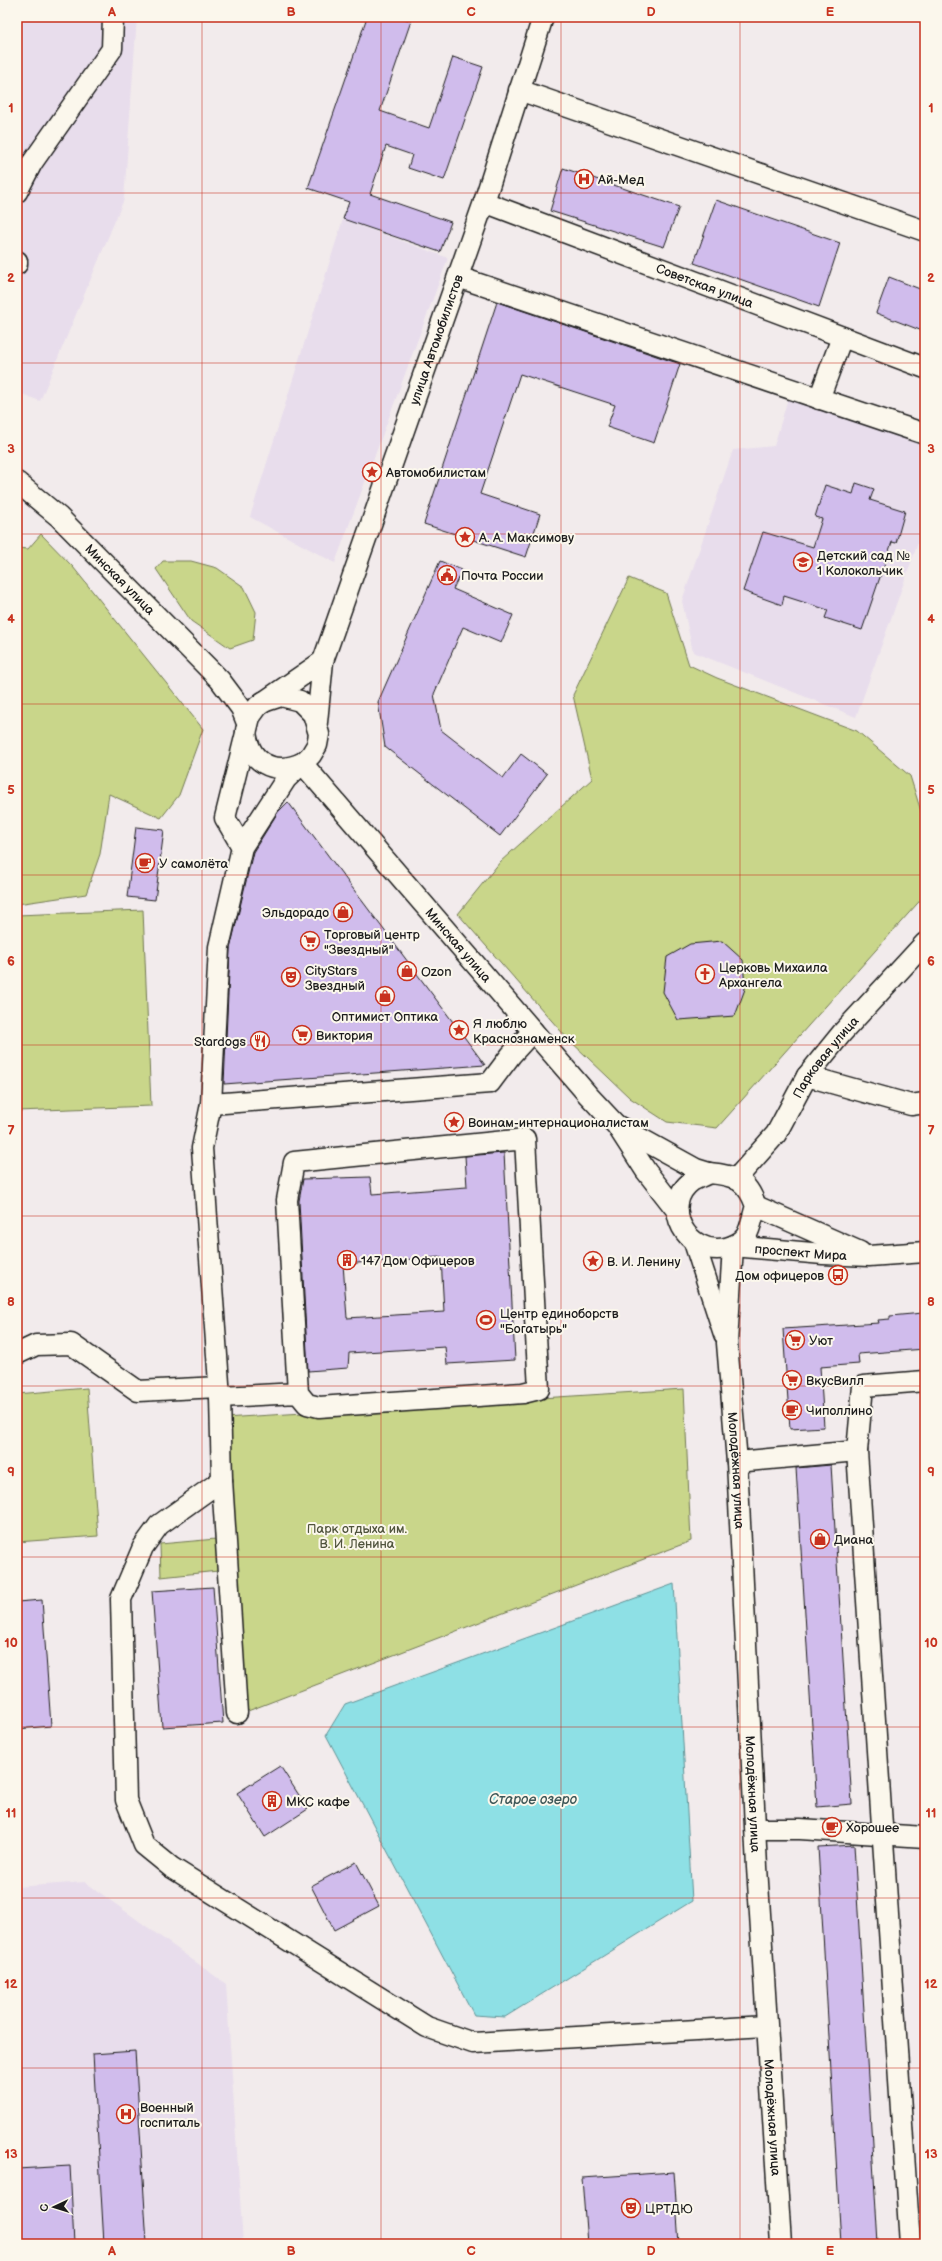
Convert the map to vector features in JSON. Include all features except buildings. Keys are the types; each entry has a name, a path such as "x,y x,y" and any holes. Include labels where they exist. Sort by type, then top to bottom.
{"street":[{"path":"17,192 32,163 112,49 113,17"},
{"name":"улица Автомобилистов","path":"317,722 323,661 484,202 543,17"},
{"path":"519,90 925,231"},
{"name":"Советская улица","path":"484,202 925,368"},
{"path":"458,278 925,434"},
{"path":"819,399 842,336"},
{"name":"Минская улица","path":"17,482 59,517 220,680"},
{"path":"242,848 225,818 247,725 261,704 323,661"},
{"path":"220,680 261,704"},
{"path":"220,680 241,708 247,725 247,739 251,750 263,763 279,769 291,768 302,763"},
{"path":"237,1714 222,1480 219,1392 202,1148 212,1104 219,946 242,848 286,779 310,755 316,745 319,734 317,722 313,714 300,701 281,696 261,704"},
{"name":"Минская улица","path":"302,763 588,1095 617,1126 646,1170 678,1212"},
{"name":"Парковая улица","path":"736,1179 776,1134 807,1076 842,1033 925,943"},
{"path":"212,1104 490,1083 511,1055 533,1031"},
{"path":"807,1076 911,1105 925,1103"},
{"name":"Минская улица","path":"617,1126 696,1169 709,1173"},
{"path":"17,1354 36,1345 71,1344 138,1391 298,1393 307,1404 320,1407 523,1393 539,1389 525,1140 294,1162 287,1200 298,1393"},
{"path":"709,1173 728,1174 736,1179 744,1184 756,1206 746,1236 733,1246 718,1250 706,1248 694,1242 682,1229 678,1212 683,1192 692,1181 709,1173"},
{"name":"проспект Мира","path":"756,1206 869,1256"},
{"name":"Молодёжная улица","path":"694,1242 727,1343"},
{"name":"проспект Мира","path":"733,1246 823,1254 869,1256 925,1252"},
{"name":"Молодёжная улица","path":"733,1246 727,1343 737,1462 766,2026 781,2244"},
{"path":"910,2244 881,1835 857,1451 863,1386 925,1382"},
{"path":"737,1462 857,1451"},
{"path":"222,1480 159,1525 143,1547 121,1599 126,1800 144,1845 171,1867 427,2027 473,2043 615,2036 766,2026"},
{"path":"756,1829 800,1829 925,1837"}],"shaded area":[{"path":"17,17 137,17 124,199 40,401 17,392"},
{"path":"343,219 448,258 335,563 250,517"},
{"name":"Детский сад № 1 Колокольчик","path":"791,388 925,437 925,523 856,717 693,652 682,601 733,450 774,446"},
{"name":"Военный госпиталь","path":"85,1882 226,1984 243,2244 17,2244 17,1887"}],"green space":[{"path":"41,534 73,567 203,729 179,795 161,818 109,794 100,854 86,894 17,904 17,548 28,549"},
{"path":"163,561 191,561 217,568 244,587 256,612 253,640 230,648 191,621 156,569"},
{"path":"629,578 666,593 689,665 717,678 857,731 910,776 925,824 925,895 717,1128 667,1122 630,1098 566,1037 458,914 500,862 592,779 573,695"},
{"path":"143,910 151,1106 17,1111 17,915"},
{"path":"87,1388 98,1536 17,1542 17,1394"},
{"name":"Парк отдыха им. В. И. Ленина","path":"684,1389 691,1541 240,1714 224,1418"},
{"path":"216,1539 218,1571 161,1577 160,1544"}],"water":[{"name":"Старое озеро","path":"674,1584 692,1901 505,2017 474,2015 326,1735 345,1704"}],"place":[{"name":"Ай-Мед","path":"584,179"},
{"name":"Автомобилистам","path":"372,472"},
{"name":"А. А. Максимову","path":"465,537"},
{"name":"Детский сад № 1 Колокольчик","path":"803,562"},
{"name":"Почта России","path":"447,575"},
{"name":"У самолёта","path":"145,863"},
{"name":"Эльдорадо","path":"343,912"},
{"name":"Торговый центр \"Звездный\"","path":"310,941"},
{"name":"Ozon","path":"407,971"},
{"name":"Церковь Михаила Архангела","path":"705,974"},
{"name":"CityStars Звездный","path":"291,977"},
{"name":"Оптимист Оптика","path":"385,996"},
{"name":"Я люблю Краснознаменск","path":"459,1030"},
{"name":"Виктория","path":"302,1035"},
{"name":"Stardogs","path":"260,1041"},
{"name":"Воинам-интернационалистам","path":"454,1122"},
{"name":"147 Дом Офицеров","path":"347,1260"},
{"name":"В. И. Ленину","path":"593,1261"},
{"name":"Дом офицеров","path":"838,1275"},
{"name":"Центр единоборств \"Богатырь\"","path":"486,1320"},
{"name":"Уют","path":"795,1340"},
{"name":"ВкусВилл","path":"792,1380"},
{"name":"Чиполлино","path":"792,1410"},
{"name":"Диана","path":"820,1539"},
{"name":"МКС кафе","path":"272,1801"},
{"name":"Хорошее","path":"832,1827"},
{"name":"Военный госпиталь","path":"126,2114"},
{"name":"ЦРТДЮ","path":"631,2208"}]}
